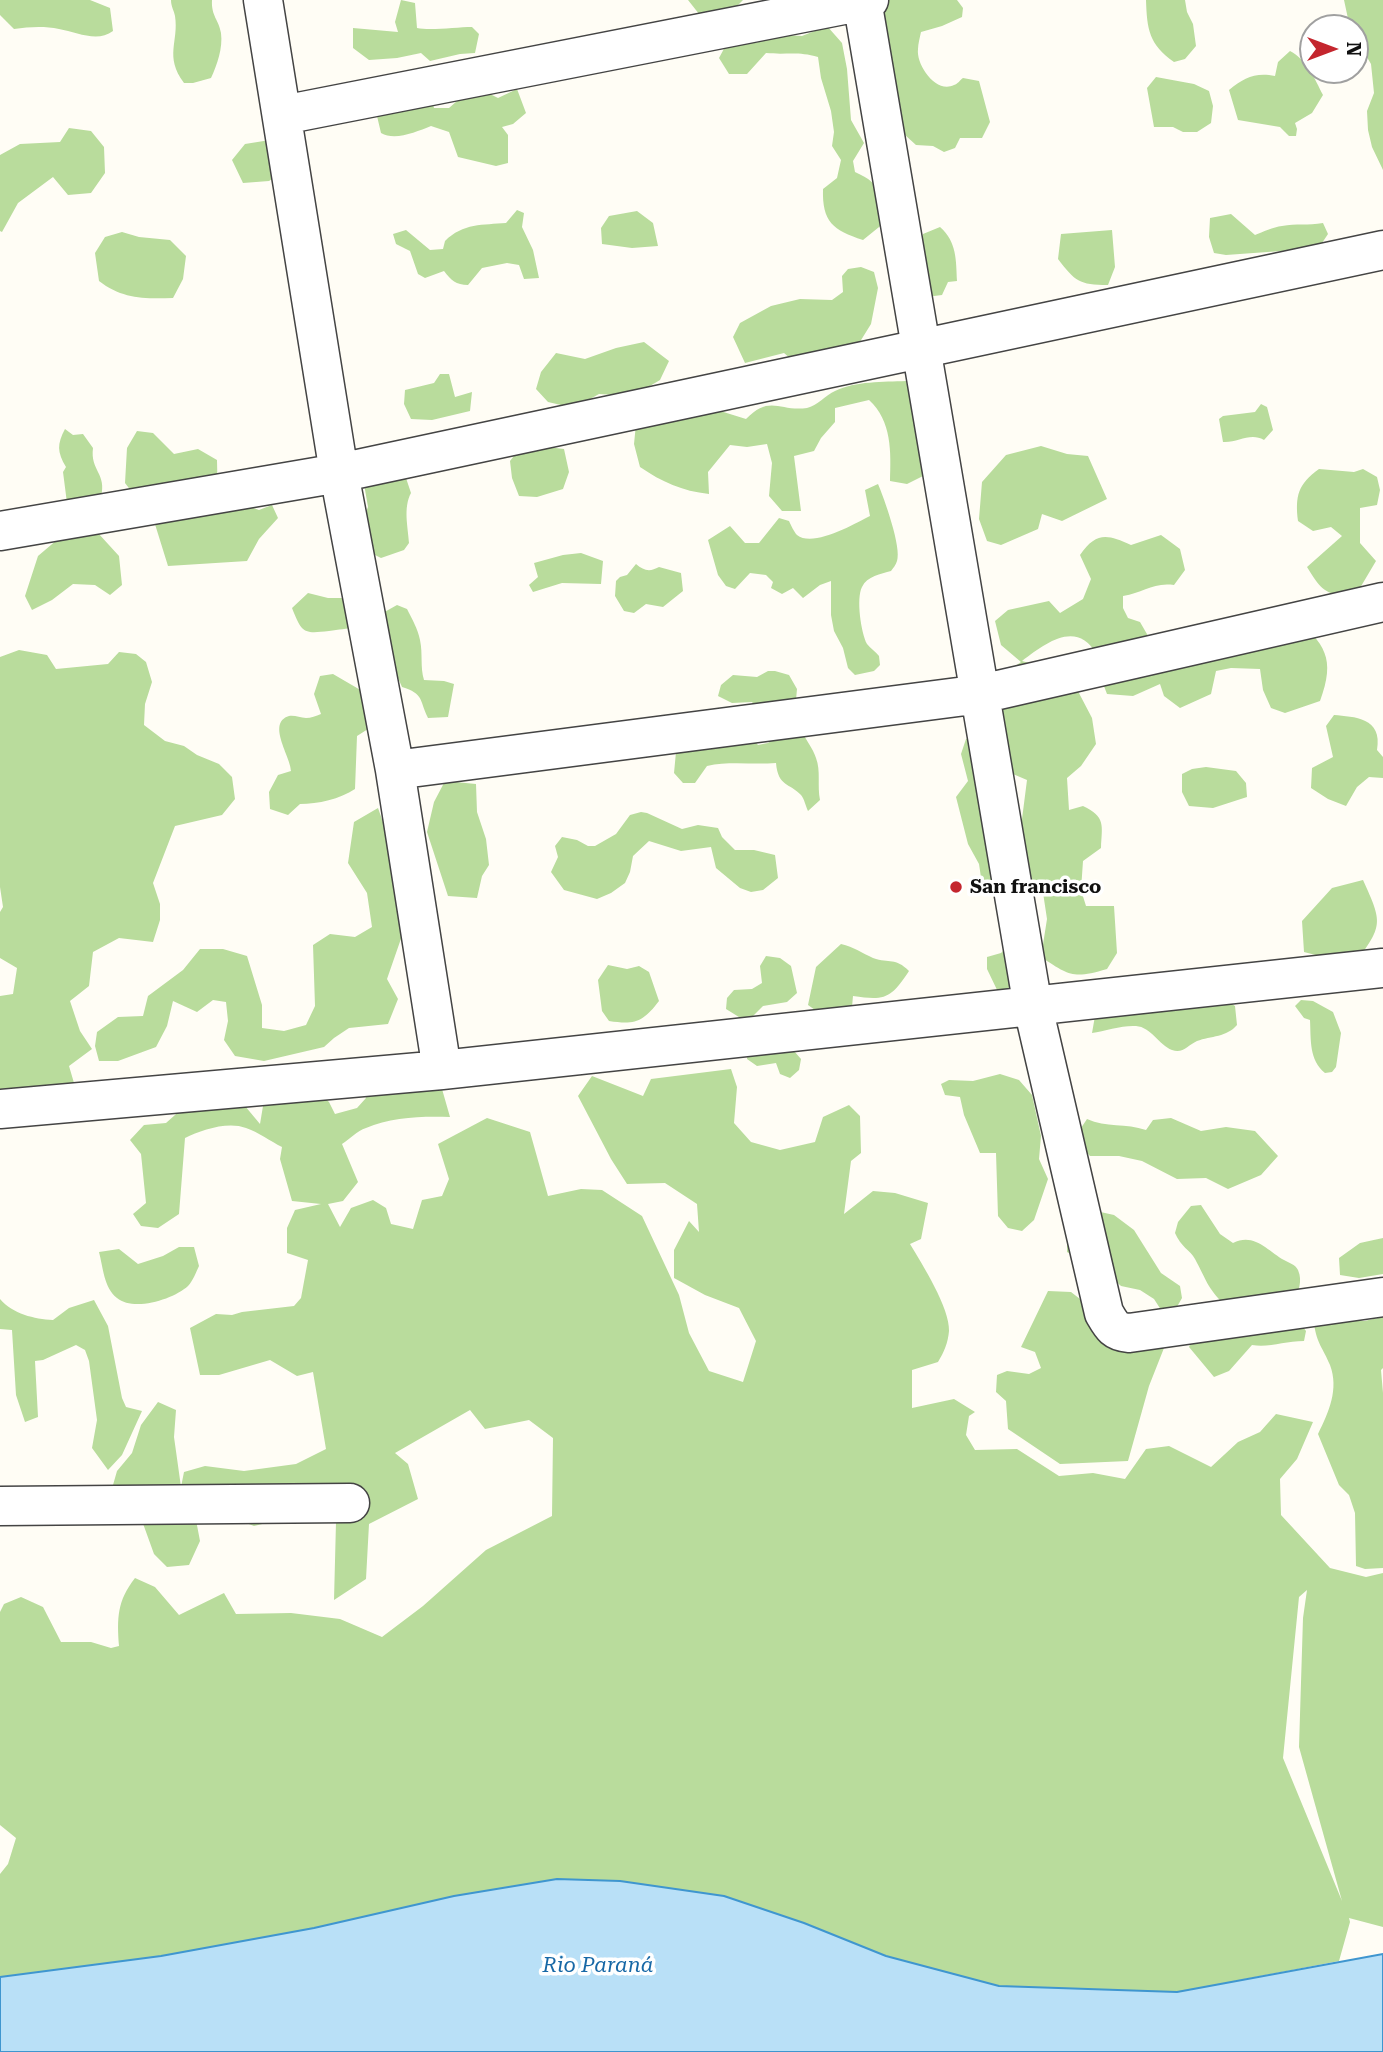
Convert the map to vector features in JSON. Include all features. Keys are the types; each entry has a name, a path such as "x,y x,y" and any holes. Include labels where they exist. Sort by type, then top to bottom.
{"street":[{"path":"263,0 338,474 395,770 442,1070"},
{"path":"283,115 865,0 921,349 1033,1007 1104,1313 1118,1332 1129,1333 1383,1297"},
{"path":"0,531 338,474 1383,250"},
{"path":"395,770 981,694 1383,602"},
{"path":"0,1108 442,1070 1383,968"},
{"path":"0,1506 350,1503"}],"green space":[{"path":"0,0 90,0 110,8 113,31 100,36 87,36 48,27 14,29 0,15"},
{"path":"171,0 212,0 221,39 219,56 211,78 184,83 178,73 173,57 176,25"},
{"path":"401,0 415,3 417,28 472,27 479,34 475,53 430,61 421,53 369,60 353,48 353,28 398,32 395,22"},
{"path":"688,0 743,0 732,11 703,19"},
{"path":"887,0 957,0 963,8 962,17 921,32 918,56 928,76 940,85 954,85 963,78 979,81 990,122 982,138 960,138 955,148 944,152 933,146 916,145 905,135 900,122 891,71 890,45 883,17"},
{"path":"1146,0 1185,0 1193,24 1196,46 1185,59 1174,62 1154,42 1147,20"},
{"path":"1344,0 1383,0 1383,170 1372,147 1368,130 1367,111 1374,93 1369,61 1369,14 1347,14"},
{"path":"827,26 842,43 851,120 864,143 853,161 855,172 876,186 881,198 884,223 863,240 837,228 827,217 825,209 823,189 837,178 841,160 832,146 834,132 831,111 818,57 766,53 747,74 729,74 719,58 726,45 743,40 755,43 784,35 802,36"},
{"path":"1290,51 1296,55 1299,58 1299,84 1318,84 1323,95 1312,113 1295,123 1296,136 1289,136 1280,127 1238,120 1229,90 1250,77 1275,76 1278,62"},
{"path":"1156,77 1194,84 1209,91 1213,106 1211,123 1197,132 1183,132 1173,127 1154,127 1147,88"},
{"path":"517,89 526,113 513,124 502,127 508,135 508,163 496,166 458,157 449,132 431,126 399,136 381,133 377,116 431,98 434,108 449,108 465,94 482,90 498,98"},
{"path":"69,128 91,131 104,147 105,173 91,193 68,195 53,177 18,203 2,232 0,231 0,155 20,144 60,142"},
{"path":"270,140 278,175 269,181 243,183 232,160 245,144"},
{"path":"517,210 524,213 522,227 533,250 539,278 524,279 519,265 507,263 482,268 468,285 454,281 444,271 425,278 418,274 410,251 396,244 393,234 406,230 430,250 443,249 445,241 459,231 474,226 506,223"},
{"path":"637,211 653,223 658,246 632,248 602,244 601,228 609,216"},
{"path":"1231,214 1255,235 1279,227 1323,223 1328,234 1322,243 1309,249 1226,255 1214,253 1209,237 1210,218"},
{"path":"940,227 953,245 957,281 948,282 942,295 926,297 919,253 923,234"},
{"path":"1112,230 1115,267 1108,285 1078,280 1058,259 1061,234"},
{"path":"122,232 139,237 170,240 186,256 183,279 173,298 125,295 99,281 95,253 105,237"},
{"path":"861,267 874,272 878,288 871,324 853,353 797,364 784,353 745,363 733,337 740,323 771,306 800,299 832,300 843,292 842,276 848,269"},
{"path":"644,342 669,361 660,380 633,396 599,394 574,408 548,402 536,389 541,372 556,353 585,359"},
{"path":"440,374 449,374 455,397 472,392 470,411 432,420 411,419 404,404 405,390 434,383"},
{"path":"906,381 916,417 925,475 907,484 890,481 890,448 886,427 877,408 869,400 835,408 835,422 814,451 794,456 801,511 782,511 769,496 772,463 767,444 747,447 730,445 708,472 709,494 673,485 640,467 634,444 636,424 717,410 746,419 762,407 811,407 835,391 852,385"},
{"path":"1261,404 1267,407 1273,430 1264,440 1249,437 1223,442 1219,419 1223,416 1255,412"},
{"path":"65,429 73,435 83,434 93,448 94,462 102,482 101,497 67,503 63,472 66,467 59,448"},
{"path":"137,431 153,433 174,454 198,449 217,460 218,508 245,505 259,510 272,505 278,518 259,539 247,561 168,566 154,521 125,483 127,448"},
{"path":"1041,446 1067,454 1088,456 1107,499 1062,521 1042,514 1038,529 1001,545 987,541 979,519 982,482 1006,455"},
{"path":"547,447 564,449 569,472 563,489 537,497 519,496 512,478 510,461 517,452"},
{"path":"1319,469 1354,472 1363,469 1377,477 1380,490 1377,505 1360,508 1360,543 1376,561 1357,593 1339,594 1326,591 1307,567 1342,536 1331,527 1313,531 1298,521 1297,504 1302,485"},
{"path":"406,478 411,493 407,511 409,543 404,550 381,558 369,552 360,528 368,507 364,484"},
{"path":"878,484 892,523 898,555 891,571 871,578 864,583 860,592 859,607 863,632 867,644 879,656 880,665 874,671 855,675 848,668 843,648 834,631 831,581 820,585 803,598 793,588 782,594 771,588 773,582 766,575 750,573 735,589 726,586 718,575 708,540 730,526 745,543 759,543 779,518 789,521 797,535 813,539 823,537 870,516 865,490"},
{"path":"98,533 119,556 122,585 110,595 95,585 73,584 52,600 32,610 25,596 38,556 58,539"},
{"path":"1161,535 1180,549 1185,570 1174,585 1154,586 1123,596 1123,608 1128,618 1140,622 1151,641 1097,655 1089,644 1071,636 1041,647 1022,661 1069,674 1092,718 1096,744 1081,766 1067,778 1069,810 1083,806 1096,814 1101,822 1101,848 1083,861 1081,890 1086,906 1114,906 1117,953 1107,969 1072,974 1041,957 1047,919 1042,886 1024,885 1016,839 1022,819 1027,780 1006,771 999,677 1021,662 1001,645 995,621 1008,610 1049,601 1060,613 1083,599 1091,579 1080,555 1091,542 1109,537 1131,545"},
{"path":"581,553 603,561 601,584 562,583 533,592 529,585 538,577 534,563"},
{"path":"636,564 647,570 659,567 681,573 683,591 663,607 646,604 634,613 624,611 615,596 616,581 627,575"},
{"path":"308,593 328,598 352,598 356,626 320,632 305,630 298,623 292,608"},
{"path":"397,605 407,609 418,632 424,680 454,684 448,717 428,718 418,695 402,687 395,671 381,614"},
{"path":"1293,616 1320,644 1325,653 1327,674 1320,701 1285,713 1271,708 1263,690 1260,669 1231,668 1216,671 1211,694 1180,708 1164,696 1160,684 1133,696 1107,694 1102,681"},
{"path":"19,650 47,655 56,669 108,664 119,652 136,654 146,662 152,682 145,704 144,725 165,741 184,746 219,764 232,777 235,799 222,815 175,826 153,883 160,904 160,920 153,942 119,938 93,952 89,986 70,1001 80,1031 92,1049 69,1066 82,1110 0,1103 0,996 13,994 17,968 0,958 0,912 3,907 0,887 0,657"},
{"path":"768,671 789,675 797,689 796,700 759,712 752,702 732,703 718,696 721,685 733,675 757,677"},
{"path":"333,674 369,695 368,729 357,736 355,789 329,800 300,804 288,815 270,809 269,792 278,775 291,771 281,741 282,720 289,716 308,718 321,714 314,694 320,676"},
{"path":"1334,715 1358,718 1371,725 1378,739 1377,750 1383,757 1383,778 1369,777 1357,787 1346,806 1311,788 1312,768 1333,757 1326,726"},
{"path":"802,731 815,754 818,768 820,800 808,811 801,795 782,781 776,763 707,766 695,783 683,783 674,773 676,752 681,748 709,749 750,736 758,745 768,743 778,736"},
{"path":"972,737 995,888 982,884 979,864 968,844 956,797 968,781 961,754 966,739"},
{"path":"1206,767 1236,771 1246,783 1247,797 1213,808 1189,806 1182,792 1182,774"},
{"path":"445,781 476,784 477,812 486,839 489,865 482,876 477,898 448,896 427,832 434,802"},
{"path":"378,808 403,879 404,930 387,979 398,999 388,1024 349,1028 324,1047 264,1061 235,1056 224,1040 228,1021 226,1002 213,1000 197,1012 173,1001 167,1026 156,1047 118,1061 99,1061 95,1046 97,1032 118,1017 143,1016 148,996 183,970 200,949 223,949 247,956 262,1005 262,1028 284,1031 306,1025 315,1006 313,945 330,934 355,937 372,927 367,893 348,863 354,822"},
{"path":"641,812 682,829 698,825 718,828 722,837 735,850 754,850 775,855 778,878 763,890 751,892 740,888 716,868 711,847 681,851 649,841 633,856 625,883 611,893 597,899 564,890 551,872 558,857 555,846 562,837 595,846 616,834 630,815"},
{"path":"1363,880 1374,906 1377,924 1370,941 1354,965 1304,952 1302,921 1332,888"},
{"path":"841,944 879,960 896,962 909,971 887,996 853,996 851,1018 822,1015 808,1005 816,967"},
{"path":"1010,944 1033,983 999,994 987,969 987,957 1001,953"},
{"path":"766,956 780,958 791,966 797,993 787,1002 763,1006 747,1022 726,1009 727,998 734,990 752,989 762,983 760,966"},
{"path":"608,965 627,969 639,966 649,972 659,1001 643,1018 626,1023 609,1021 602,1011 598,980"},
{"path":"1224,999 1235,1006 1237,1025 1228,1032 1197,1041 1179,1051 1167,1048 1141,1027 1120,1027 1092,1033 1095,1016"},
{"path":"1301,1000 1313,1001 1333,1012 1341,1033 1336,1067 1332,1072 1325,1073 1316,1062 1312,1049 1310,1020 1304,1018 1295,1006"},
{"path":"748,1049 794,1051 801,1059 799,1070 790,1078 780,1074 776,1063 757,1066 747,1059"},
{"path":"731,1069 737,1087 734,1123 751,1142 780,1150 815,1142 823,1117 849,1105 860,1116 861,1153 851,1161 844,1214 873,1191 895,1193 928,1203 921,1239 910,1244 940,1299 949,1331 938,1362 912,1370 912,1408 954,1399 975,1412 969,1416 966,1435 975,1450 1017,1449 1059,1476 1093,1473 1125,1479 1146,1449 1169,1446 1211,1467 1238,1442 1260,1432 1276,1414 1313,1422 1297,1459 1280,1479 1281,1515 1330,1568 1366,1577 1383,1573 1383,1927 1349,1918 1339,1961 1177,1992 999,1986 886,1956 804,1923 724,1896 620,1881 557,1879 454,1896 314,1928 161,1956 0,1977 0,1874 8,1864 16,1838 0,1825 0,1612 4,1604 21,1597 43,1607 61,1642 91,1642 111,1648 119,1646 119,1610 135,1578 155,1587 179,1615 224,1593 236,1614 291,1613 340,1619 382,1637 423,1606 486,1550 552,1516 553,1438 529,1420 485,1429 470,1410 395,1453 408,1464 418,1499 369,1524 366,1579 334,1600 336,1522 287,1518 254,1526 233,1518 196,1520 200,1541 189,1565 167,1567 154,1554 141,1518 113,1485 117,1471 132,1453 141,1425 158,1402 176,1410 174,1437 181,1487 184,1472 205,1466 244,1471 296,1464 326,1449 313,1372 297,1376 270,1360 219,1375 200,1375 190,1328 216,1314 232,1315 294,1306 301,1298 308,1260 287,1253 287,1228 295,1210 321,1204 292,1201 280,1159 282,1147 246,1128 231,1125 207,1129 185,1138 179,1214 158,1228 141,1226 133,1214 146,1203 141,1154 130,1140 144,1125 166,1123 202,1091 235,1094 260,1124 264,1100 309,1083 329,1102 335,1114 357,1108 366,1098 362,1089 423,1080 442,1089 450,1117 396,1119 376,1124 363,1129 342,1144 358,1182 343,1201 328,1204 340,1227 351,1208 373,1200 386,1208 391,1224 413,1229 422,1200 442,1196 449,1179 438,1144 487,1118 530,1132 548,1196 581,1189 602,1190 642,1216 679,1295 689,1333 709,1371 743,1382 756,1341 739,1308 705,1295 674,1278 674,1250 689,1221 699,1232 697,1204 665,1183 627,1184 578,1096 592,1076 643,1096 651,1079","holes":["1307,1590 1303,1618 1299,1747 1342,1901 1283,1758 1299,1597"]},
{"path":"1000,1074 1019,1080 1032,1095 1041,1136 1039,1159 1048,1179 1034,1220 1022,1231 1008,1228 998,1216 996,1153 980,1153 964,1115 960,1097 945,1095 941,1084 949,1080 973,1081"},
{"path":"1171,1118 1201,1131 1226,1127 1255,1131 1278,1156 1261,1175 1228,1189 1206,1178 1177,1179 1142,1161 1119,1156 1090,1156 1078,1143 1081,1128 1087,1119 1101,1124 1146,1130 1153,1120"},
{"path":"1201,1205 1220,1234 1233,1243 1241,1240 1254,1241 1295,1266 1300,1282 1294,1303 1225,1305 1219,1299 1193,1256 1175,1233 1178,1222 1191,1206"},
{"path":"1096,1211 1114,1215 1134,1230 1161,1273 1180,1286 1182,1298 1174,1312 1163,1313 1154,1299 1140,1290 1121,1286 1109,1275 1067,1252 1067,1231"},
{"path":"1383,1238 1383,1274 1359,1278 1340,1275 1339,1258 1360,1243"},
{"path":"179,1247 194,1247 199,1266 190,1284 182,1291 154,1302 133,1304 117,1298 109,1289 99,1252 119,1249 138,1264 163,1256"},
{"path":"1048,1291 1071,1292 1089,1306 1142,1331 1164,1348 1149,1386 1128,1461 1060,1464 1008,1429 1006,1401 996,1392 997,1375 1007,1371 1029,1374 1041,1368 1035,1352 1021,1347"},
{"path":"0,1299 24,1315 53,1320 69,1308 94,1300 108,1326 122,1398 126,1407 142,1411 122,1455 108,1470 92,1448 97,1420 85,1350 76,1345 35,1361 38,1417 25,1422 16,1395 12,1330 0,1329"},
{"path":"1383,1317 1383,1568 1365,1569 1356,1566 1355,1513 1349,1495 1339,1485 1318,1434 1329,1409 1333,1374 1314,1324"},
{"path":"1299,1322 1306,1331 1304,1341 1252,1345 1229,1371 1214,1377 1189,1347 1193,1338"}],"water":[{"name":"Rio Paraná","path":"557,1879 620,1881 724,1896 804,1923 886,1956 999,1986 1177,1992 1383,1954 1383,2052 0,2052 0,1977 161,1956 314,1928 454,1896"}],"place":[{"name":"San francisco","path":"956,887"}]}
